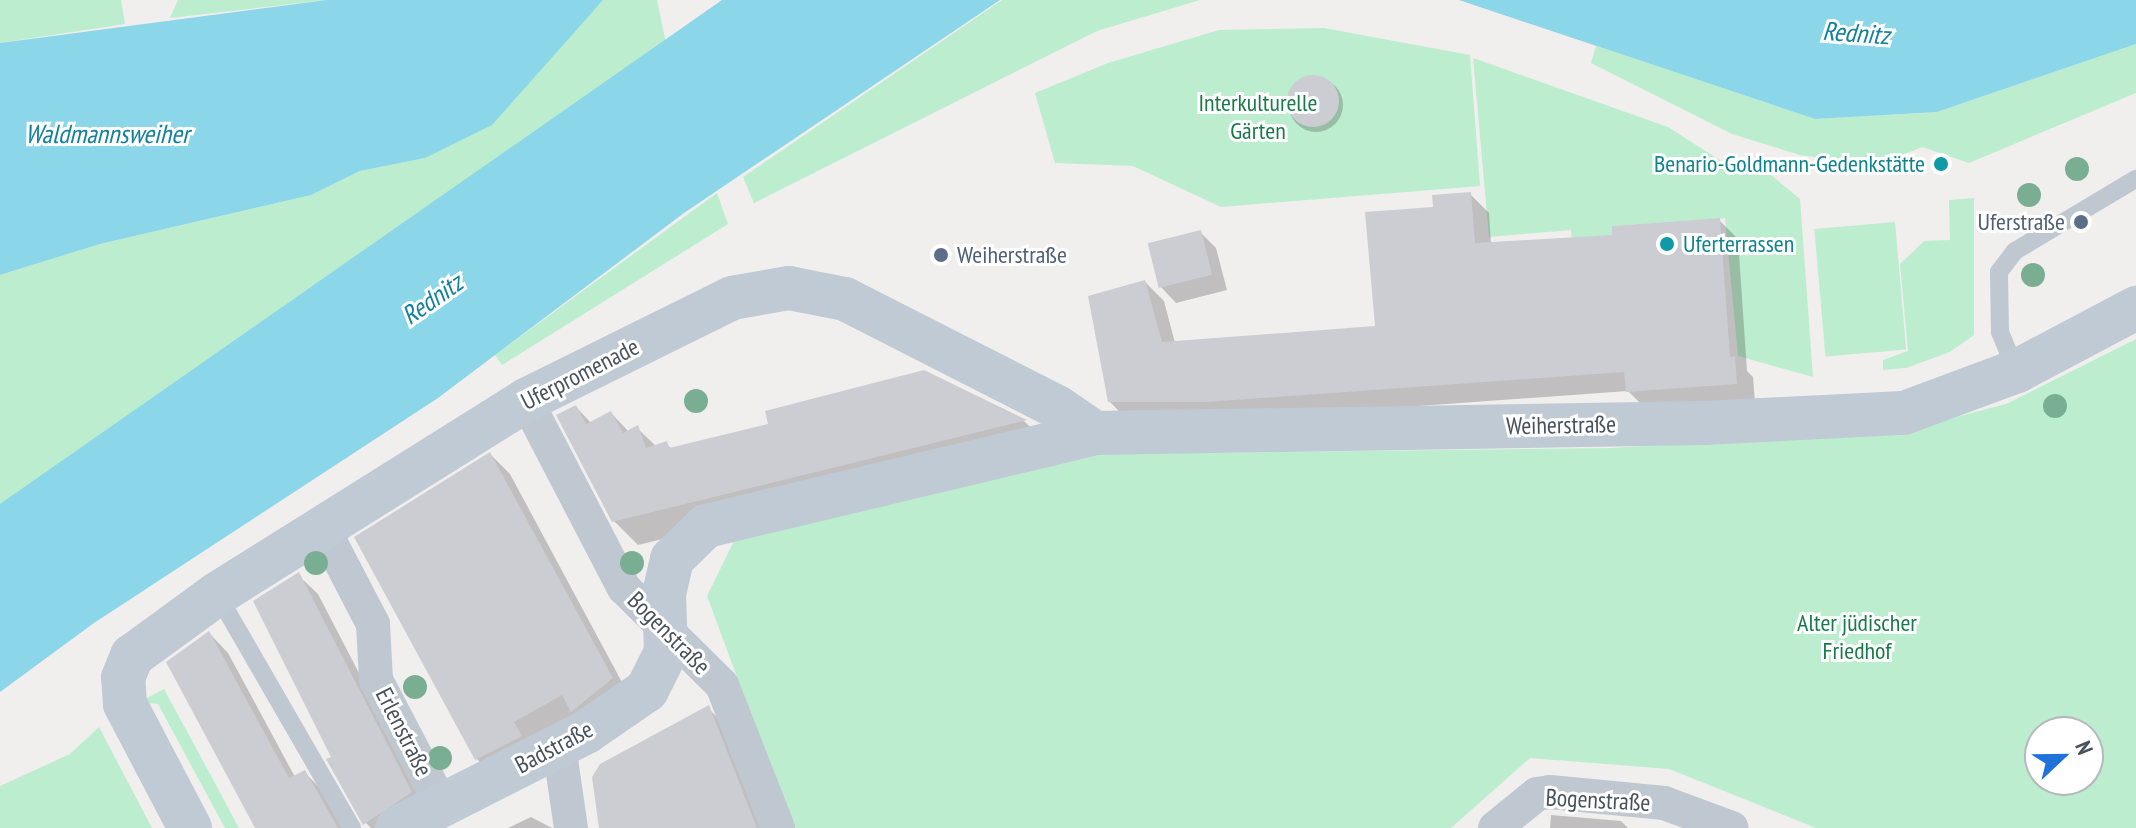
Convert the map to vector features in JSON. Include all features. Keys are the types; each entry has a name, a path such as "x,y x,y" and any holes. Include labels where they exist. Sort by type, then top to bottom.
{"street":[{"name":"Uferpromenade","path":"190,828 122,693 132,656 217,594 526,400 732,298 804,289 845,299 1057,407 1095,433"},
{"name":"Weiherstraße","path":"663,626 672,559 706,526 1095,433 1704,423 1869,415 1916,409 2017,371 2136,308"},
{"name":"Bogenstraße","path":"526,400 624,588 722,685 778,828"},
{"name":"Erlenstraße","path":"322,526 373,624 376,680 441,804"},
{"name":"Badstraße","path":"397,828 559,746 647,690 666,652 663,626"},
{"path":"559,746 571,828"},
{"name":"Bogenstraße","path":"1495,828 1537,794 1732,828"}],"lane":[{"path":"2017,371 2000,332 1999,272 2015,251 2136,179"},
{"path":"217,594 352,828"}],"green space":[{"path":"0,0 121,0 125,24 0,43"},
{"path":"178,0 327,0 170,18"},
{"path":"603,0 657,0 666,43 0,509 0,275 100,244 311,195 360,171 425,158 547,61"},
{"path":"1002,0 1200,0 1097,31 754,203 743,177"},
{"name":"Interkulturelle Gärten","path":"1324,28 1470,55 1480,186 1221,207 1133,166 1055,163 1035,93 1108,63 1219,30"},
{"path":"2136,44 2136,93 1969,163 1922,147 1877,166 1800,155 1732,134 1591,63 1596,46 1815,119 1937,112"},
{"path":"1473,58 1668,127 1740,173 1771,175 1800,199 1813,377 1738,356 1725,218 1612,226 1617,300 1576,303 1571,230 1489,237"},
{"path":"717,193 728,224 502,365 495,355"},
{"path":"1974,198 1974,335 1950,352 1906,368 1883,370 1883,360 1908,351 1900,264 1924,241 1950,240 1949,200"},
{"path":"1895,222 1906,350 1825,357 1814,229"},
{"name":"Alter jüdischer Friedhof","path":"2136,339 2136,828 1816,828 1669,769 1530,758 1451,828 793,828 707,596 736,537 1104,454 1611,448 1906,430 2006,404"},
{"path":"164,689 239,828 225,828 158,704 139,702"},
{"path":"99,727 152,828 0,828 0,786 70,754"}],"water":[{"name":"Waldmannsweiher","path":"327,0 603,0 492,125 425,158 360,171 311,195 100,244 0,275 0,43"},
{"name":"Rednitz","path":"722,0 1000,0 684,213 438,398 94,623 0,692 0,504"},
{"name":"Rednitz","path":"1459,0 2136,0 2136,44 1937,112 1815,119"}],"building":[{"path":"1313,75 1332,82 1339,101 1332,120 1313,127 1294,120 1287,101 1294,82"},
{"path":"1471,192 1475,243 1612,235 1612,226 1720,218 1730,357 1735,356 1737,384 1626,392 1624,372 1206,402 1108,402 1088,296 1145,280 1162,342 1375,326 1365,212 1433,207 1432,195"},
{"path":"1201,230 1212,275 1159,288 1148,243"},
{"path":"924,370 1027,420 612,522 556,415 576,405 586,424 611,411 623,433 638,425 646,448 667,441 669,448 768,424 765,411"},
{"path":"490,452 613,678 571,712 562,695 514,722 522,736 475,760 354,537"},
{"path":"299,572 412,792 363,825 326,759 331,757 253,601"},
{"path":"209,631 289,778 305,770 338,828 255,828 166,662"},
{"path":"709,705 757,828 599,828 592,777 600,764"}],"place":[{"name":"Benario-Goldmann-Gedenkstätte","path":"1941,164"},
{"name":"Uferstraße","path":"2081,222"},
{"name":"Uferterrassen","path":"1667,244"},
{"name":"Weiherstraße","path":"941,255"}]}
